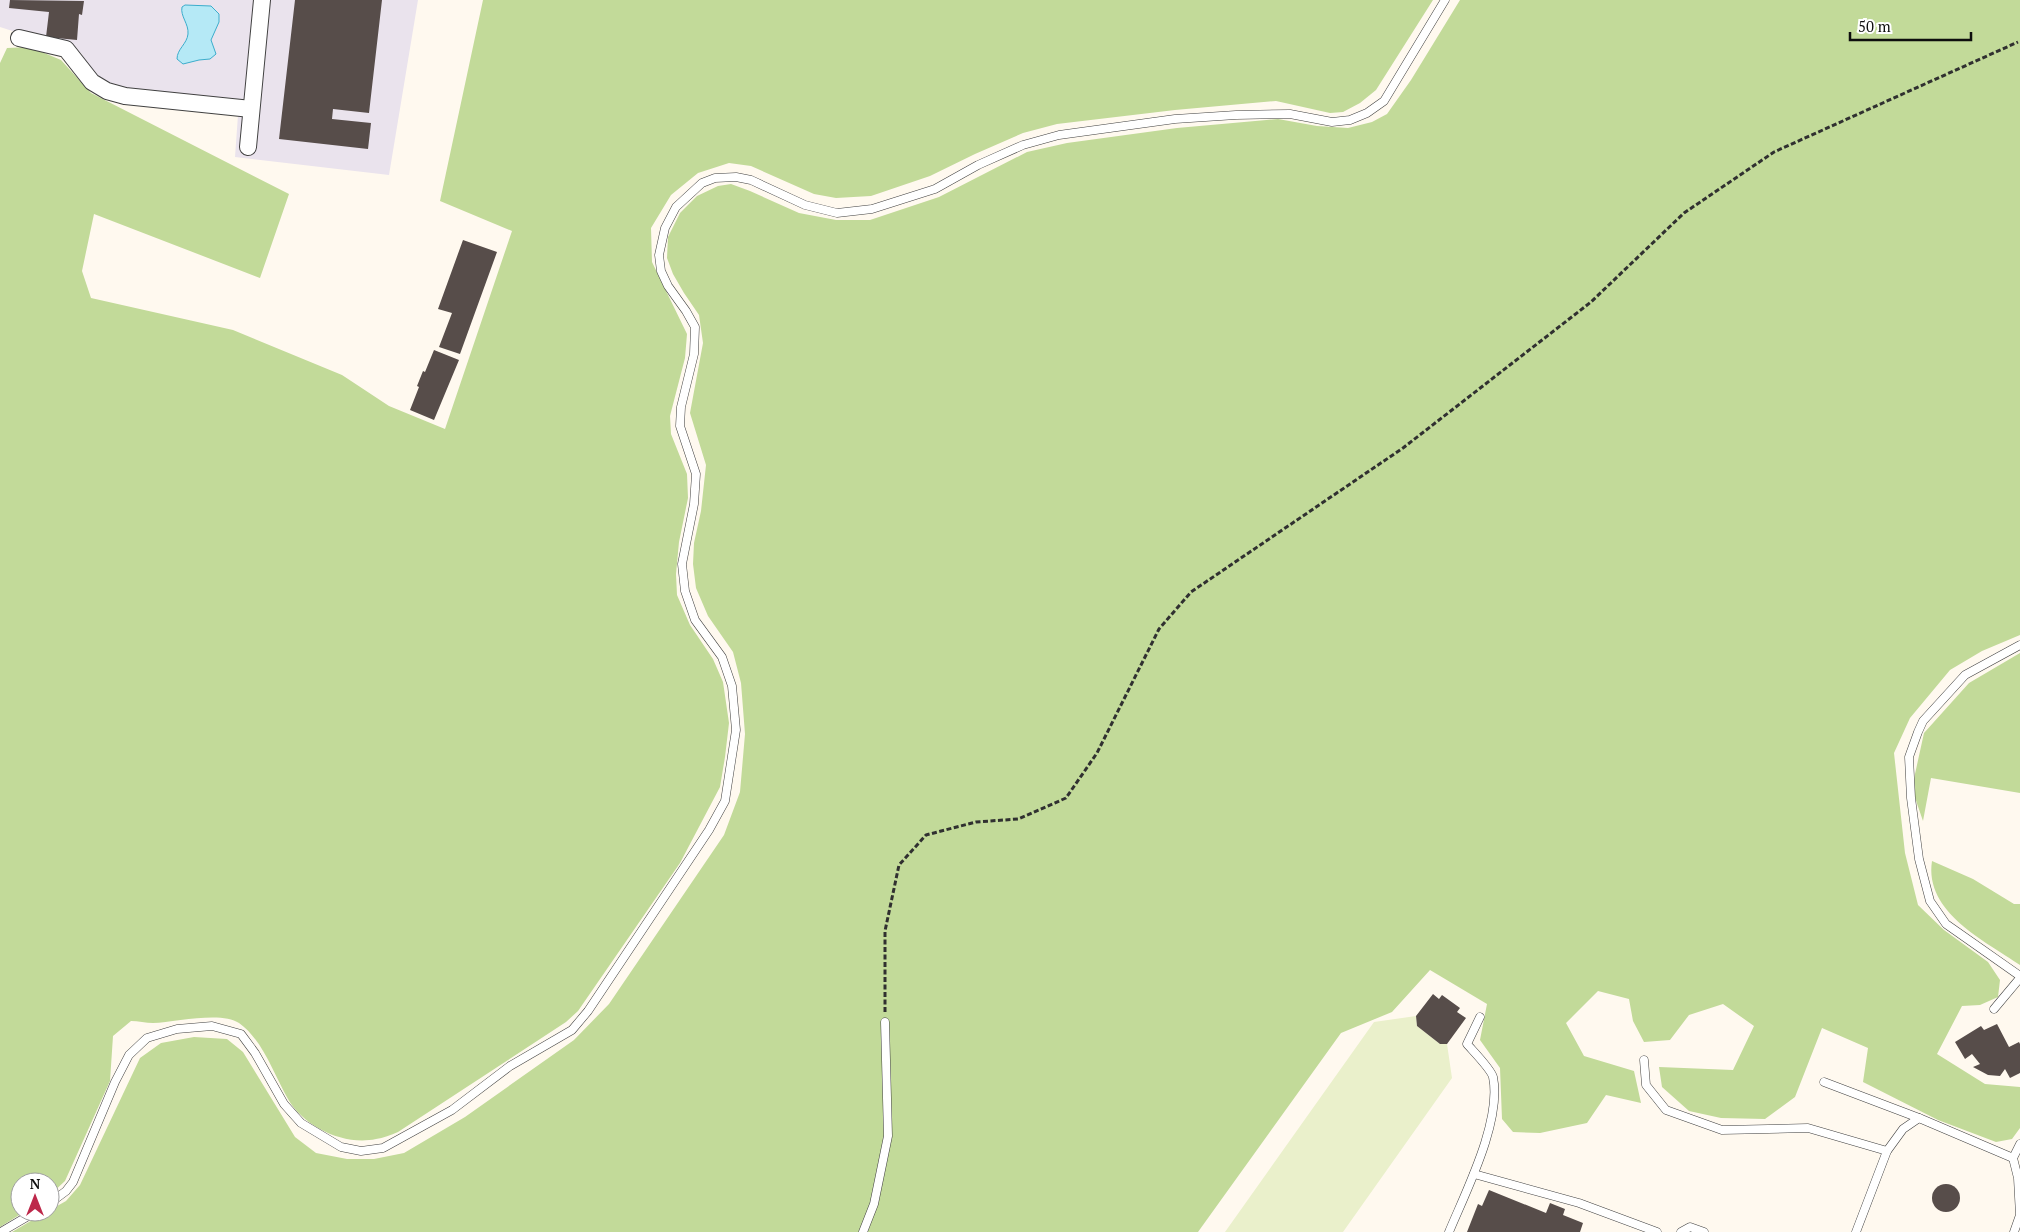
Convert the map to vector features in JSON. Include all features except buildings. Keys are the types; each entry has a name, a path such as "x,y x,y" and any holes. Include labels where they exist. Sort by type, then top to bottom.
{"street":[{"path":"248,147 262,0"},
{"path":"19,38 66,49 92,82 107,91 125,96 251,109"}],"lane":[{"path":"60,1196 73,1182 103,1107 129,1055 147,1038 177,1029 212,1026 241,1034 255,1053 284,1104 302,1123 341,1147 361,1151 383,1148 452,1110 510,1066 572,1030 605,987 709,830 725,801 736,730 732,686 722,657 695,620 685,591 682,564 694,504 696,474 680,426 681,407 694,354 695,327 664,279 659,255 664,228 676,207 686,196 702,183 709,180 736,177 750,180 805,205 837,213 872,209 935,189 978,165 1023,145 1059,136 1175,119 1252,114 1290,114 1332,122 1350,120 1367,114 1384,101 1445,0"},
{"path":"1994,1009 2020,977 1946,924 1930,901 1919,859 1911,798 1910,757 1918,732 1924,721 1965,675 2020,645"},
{"path":"1449,1232 1474,1174 1490,1127 1493,1075 1467,1044 1480,1016"},
{"path":"864,1232 874,1204 888,1136 885,1022"},
{"path":"1644,1060 1646,1085 1666,1110 1722,1130 1808,1128 1887,1150"},
{"path":"1824,1082 1919,1118 2013,1158"},
{"path":"1856,1232 1887,1150 1903,1128 1919,1118"},
{"path":"2014,1232 2020,1215 2018,1178 2013,1158 2020,1144"},
{"path":"1474,1174 1579,1203 1657,1232"},
{"path":"1,1232 18,1222"},
{"path":"1681,1232 1690,1227 1704,1232"}],"path":[{"path":"885,1022 885,931 899,865 926,835 976,822 1018,819 1066,798 1097,753 1159,629 1191,592 1403,448 1591,302 1684,213 1774,152 2018,42"}],"shaded area":[{"path":"0,0 418,0 389,175 235,157 239,101 125,91 93,76 81,53 0,27"}],"green space":[{"path":"483,0 1433,0 1376,90 1360,103 1343,112 1330,113 1276,101 1175,110 1057,124 1023,133 930,176 871,196 836,198 814,194 751,166 729,163 698,173 671,195 651,228 652,262 687,334 685,358 670,416 671,434 687,474 688,498 679,542 676,574 677,595 690,625 713,659 723,682 729,723 720,787 680,863 578,1011 566,1022 398,1132 384,1137 351,1140 338,1137 314,1126 295,1109 261,1048 239,1023 210,1017 153,1023 131,1021 113,1036 110,1081 65,1181 60,1186 60,1172 10,1172 10,1221 0,1227 0,63 7,48 30,47 61,60 91,93 289,194 260,278 94,214 82,271 91,298 233,330 342,375 389,406 445,429 512,231 440,201"},
{"path":"1460,0 2020,0 2020,635 1982,651 1950,670 1910,718 1894,753 1905,853 1918,905 1944,930 1988,962 2000,980 1998,997 1980,1005 1962,1006 1937,1054 1985,1084 2020,1087 2020,1128 2012,1139 1996,1142 1938,1120 1863,1082 1868,1048 1822,1028 1795,1097 1765,1119 1721,1118 1689,1111 1662,1087 1659,1067 1733,1070 1754,1026 1723,1004 1689,1015 1670,1040 1644,1042 1633,1021 1629,999 1598,991 1566,1023 1584,1056 1634,1071 1641,1103 1606,1095 1587,1123 1540,1133 1513,1132 1502,1119 1500,1068 1480,1040 1487,1004 1430,970 1392,1012 1341,1033 1198,1232 12,1232 29,1222 60,1222 60,1204 66,1201 80,1185 140,1058 161,1043 194,1037 227,1039 243,1052 295,1137 316,1153 347,1159 374,1159 404,1153 465,1117 574,1040 609,1004 724,835 740,792 745,734 741,683 733,652 708,616 696,588 693,564 694,543 701,511 706,465 690,413 703,343 699,315 673,274 667,258 668,237 680,213 697,196 718,186 731,184 799,213 836,220 870,220 939,197 1027,152 1067,143 1177,128 1278,119 1317,126 1348,128 1372,122 1387,114 1411,80"},
{"path":"2020,653 2020,793 1931,778 1923,821 1913,792 1924,733 1969,683"},
{"path":"1932,861 1973,879 2014,904 2020,904 2020,965 1975,935 1947,910 1937,895 1932,879"},
{"path":"1416,1016 1417,1026 1440,1044 1447,1044 1452,1078 1343,1232 1225,1232 1374,1022"}],"water":[{"path":"185,5 211,6 219,14 219,22 211,40 216,54 210,59 183,64 177,59 177,55 188,34 182,10 182,7"}]}
